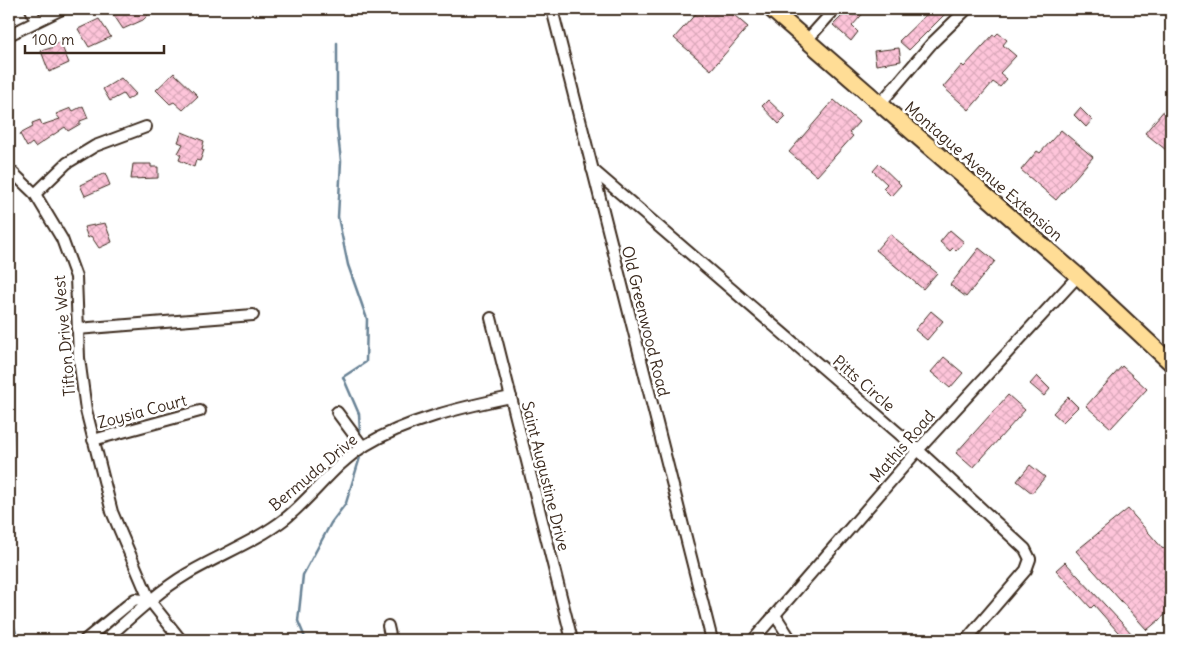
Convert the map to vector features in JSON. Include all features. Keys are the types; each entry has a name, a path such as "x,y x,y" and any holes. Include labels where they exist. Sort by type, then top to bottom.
{"highway":[{"name":"Montague Avenue Extension","path":"771,9 1078,276 1171,363"}],"street":[{"path":"31,9 36,21"},
{"path":"9,35 62,9"},
{"name":"Old Greenwood Road","path":"552,9 712,640"},
{"path":"807,40 835,9"},
{"path":"880,104 932,43 967,9"},
{"path":"35,194 67,163 95,146 146,127"},
{"name":"Tifton Drive West","path":"9,169 35,194 62,239 76,277 77,329 83,386 93,440 112,512 150,601 181,640"},
{"name":"Pitts Circle","path":"592,169 918,450 1028,553 1030,559 1026,570 966,640"},
{"name":"Mathis Road","path":"753,640 918,450 1078,276"},
{"path":"77,329 253,316"},
{"name":"Saint Augustine Drive","path":"492,318 572,640"},
{"name":"Bermuda Drive","path":"104,640 150,601 186,575 286,518 323,481 363,447 408,426 483,403 511,397"},
{"name":"Zoysia Court","path":"93,440 200,412"},
{"path":"337,412 363,447"},
{"name":"Bermuda Drive","path":"85,640 135,599 150,601"},
{"path":"775,615 791,640"},
{"path":"388,626 391,640"}],"building":[{"path":"129,9 154,9 143,20 123,29 113,14"},
{"path":"700,9 727,9 748,27 711,70 674,38"},
{"path":"849,9 867,9 852,26 858,32 851,41 833,25"},
{"path":"932,9 950,9 909,50 899,41"},
{"path":"99,19 111,37 89,47 78,29"},
{"path":"998,33 1007,40 1003,45 1016,56 1000,73 1007,79 1000,87 993,82 969,110 943,87 962,65 964,67 993,35 995,36"},
{"path":"60,42 69,63 49,72 41,51 54,47 52,44"},
{"path":"899,48 901,61 876,65 874,51"},
{"path":"174,73 198,96 183,110 174,102 170,104 156,90"},
{"path":"121,78 136,94 127,100 123,94 110,101 103,89"},
{"path":"768,100 786,117 779,124 762,106"},
{"path":"834,100 859,122 849,133 853,136 817,176 789,152"},
{"path":"1171,102 1171,154 1145,133"},
{"path":"83,106 88,118 80,121 80,124 68,131 65,127 35,147 32,143 27,147 20,134 33,127 32,123 40,120 42,125 60,119 56,114 71,108 73,111"},
{"path":"1080,108 1092,120 1086,127 1074,115"},
{"path":"1061,130 1093,157 1056,200 1021,170 1037,151 1040,153"},
{"path":"182,132 204,141 202,149 204,150 200,161 196,160 194,167 179,160 181,155 178,153 183,144 178,142"},
{"path":"133,164 151,164 151,167 158,167 158,178 131,179"},
{"path":"879,164 901,185 891,196 883,188 887,184 873,171"},
{"path":"105,173 110,185 85,196 80,185"},
{"path":"105,223 112,242 99,248 91,236 88,238 84,227"},
{"path":"950,230 964,242 956,251 953,248 950,251 940,242"},
{"path":"890,234 937,273 923,289 876,250"},
{"path":"979,248 995,261 966,297 950,285"},
{"path":"931,311 943,321 927,340 915,330"},
{"path":"944,357 963,373 950,388 931,372"},
{"path":"1122,366 1147,389 1111,428 1086,406"},
{"path":"1037,376 1050,389 1044,396 1030,384"},
{"path":"1008,395 1025,410 973,468 956,453"},
{"path":"1068,397 1078,407 1063,422 1053,413"},
{"path":"1030,465 1045,477 1032,493 1017,481"},
{"path":"1128,509 1163,549 1167,545 1171,551 1171,610 1147,630 1076,551"},
{"path":"1065,562 1133,635 1128,640 1125,640 1094,605 1091,608 1056,570"}],"waterway":[{"path":"337,43 337,127 341,161 338,217 348,265 367,319 366,362 343,377 359,414 360,432"},
{"path":"9,335 14,399 9,464"},
{"path":"306,640 298,621 303,575 331,523 346,503 361,454"},
{"path":"9,611 18,640"}]}
